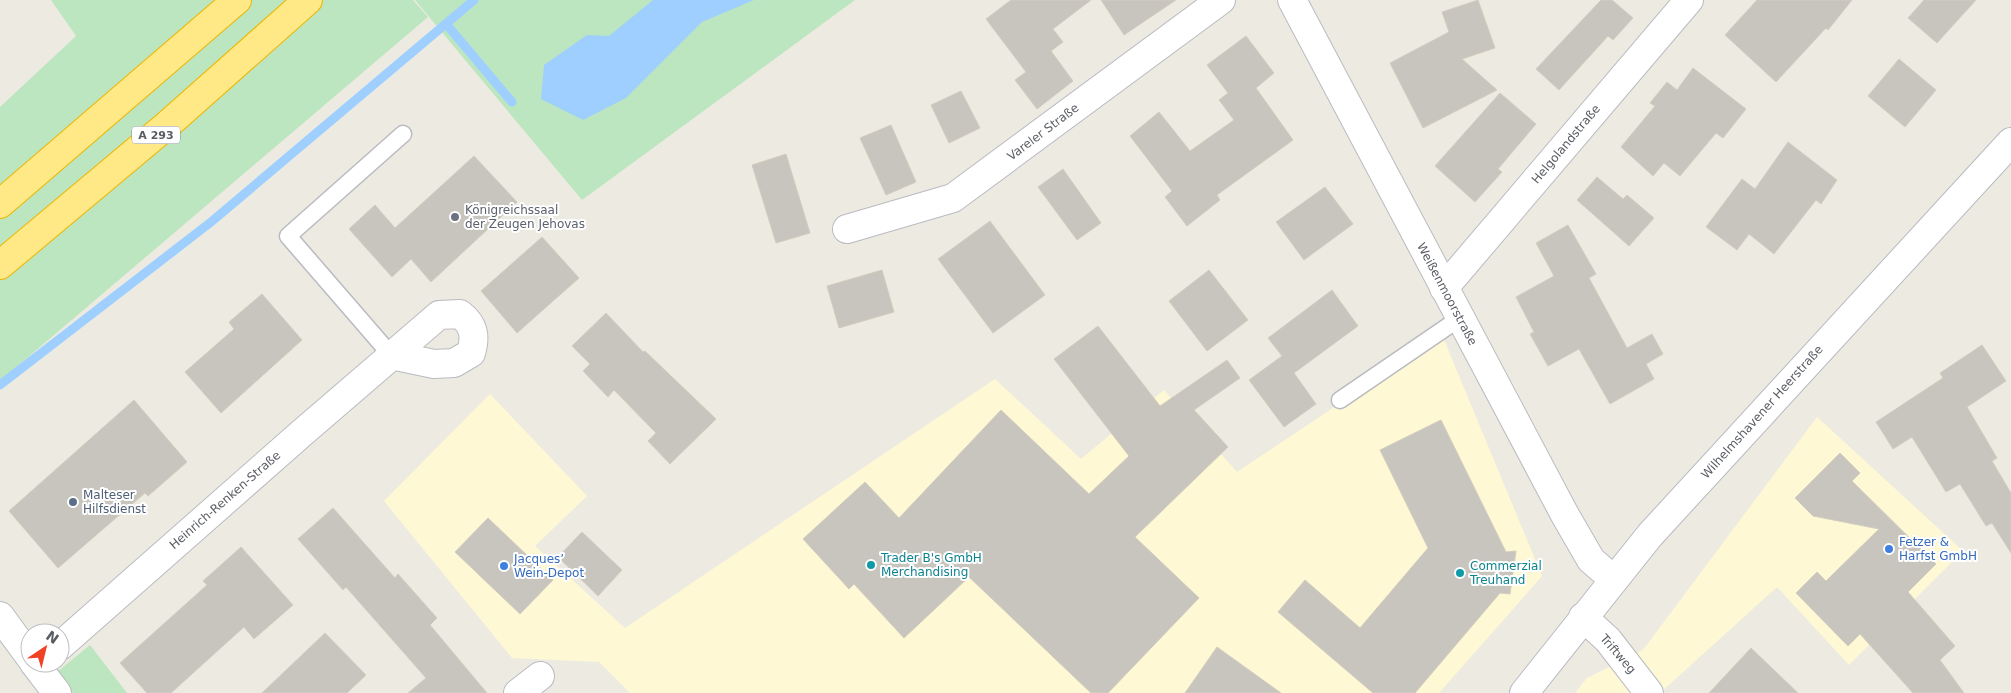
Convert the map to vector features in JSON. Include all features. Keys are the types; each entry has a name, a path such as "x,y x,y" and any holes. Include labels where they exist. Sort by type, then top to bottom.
{"highway":[{"path":"0,204 237,0"},
{"name":"A 293","path":"0,265 166,126 308,0"}],"street":[{"name":"Vareler Straße","path":"847,229 953,198 1221,0"},
{"name":"Weißenmoorstraße","path":"1292,0 1460,318 1591,560 1613,579"},
{"name":"Helgolandstraße","path":"1444,288 1689,0"},
{"name":"Wilhelmshavener Heerstraße","path":"1524,693 1650,535 1766,406 2011,142"},
{"name":"Heinrich-Renken-Straße","path":"70,637 391,356"},
{"path":"0,616 20,642"},
{"name":"Triftweg","path":"1584,618 1608,640 1649,693"},
{"path":"43,673 57,693"},
{"path":"518,693 540,676"}],"lane":[{"path":"391,356 288,236 404,134"},
{"path":"1340,400 1460,318"}],"shaded area":[{"path":"1442,335 1542,576 1439,693 630,693 599,662 512,658 384,501 490,394 587,496 535,546 625,628 995,379 1081,459 1164,390 1237,472"},
{"path":"1817,417 1963,551 1849,665 1777,587 1660,693 1575,693 1587,678 1643,650"}],"green space":[{"path":"51,0 413,0 428,17 0,381 0,107 76,36"},
{"path":"415,0 855,0 582,200"},
{"path":"90,645 127,693 73,693 58,673 70,673 70,661"}],"water":[{"path":"653,0 754,0 702,22 626,98 583,120 541,99 544,65 587,35 609,36"}],"building":[{"path":"1011,0 1091,0 1053,29 1063,42 1051,51 1073,81 1037,109 1015,80 1026,72 986,19"},
{"path":"1101,0 1176,0 1124,35"},
{"path":"1478,0 1495,48 1462,59 1497,90 1423,128 1390,63 1449,32 1442,12"},
{"path":"1601,0 1612,0 1633,18 1613,40 1608,36 1559,90 1536,69"},
{"path":"1757,0 1852,0 1828,30 1826,28 1776,82 1725,35"},
{"path":"1924,0 1976,0 1937,43 1908,18"},
{"path":"1246,36 1274,73 1256,88 1293,140 1217,195 1220,200 1187,226 1165,197 1172,191 1130,136 1159,112 1190,151 1234,120 1219,100 1228,93 1207,65"},
{"path":"1899,59 1936,90 1905,127 1868,96"},
{"path":"1693,68 1746,109 1723,138 1716,133 1680,176 1664,163 1653,176 1621,147 1655,106 1650,103 1667,82 1677,90"},
{"path":"961,91 980,128 949,143 931,105"},
{"path":"1500,93 1536,124 1498,169 1502,172 1475,202 1435,166"},
{"path":"891,125 916,182 886,195 860,138"},
{"path":"1788,142 1837,180 1821,204 1816,200 1774,254 1749,234 1737,250 1706,227 1742,179 1755,189"},
{"path":"786,154 810,233 776,243 752,165"},
{"name":"Königreichssaal der Zeugen Jehovas","path":"474,156 517,202 431,282 411,259 392,277 349,229 375,205 395,228"},
{"path":"1063,169 1101,223 1077,240 1038,187"},
{"path":"1597,177 1623,199 1627,195 1654,218 1629,246 1577,200"},
{"path":"1325,187 1353,224 1304,260 1276,222"},
{"path":"990,221 1045,295 993,333 938,259"},
{"path":"1568,225 1596,274 1589,278 1627,348 1652,334 1663,354 1646,364 1654,379 1610,404 1579,349 1548,366 1530,334 1534,332 1516,297 1554,276 1536,243"},
{"path":"542,237 579,278 517,333 481,291"},
{"path":"882,270 894,312 839,328 827,286"},
{"path":"1209,270 1248,320 1207,351 1169,301"},
{"path":"1332,290 1358,326 1294,373 1316,404 1284,427 1249,380 1282,356 1268,338"},
{"path":"262,294 302,340 221,413 185,372 234,329 229,322"},
{"path":"606,313 643,352 645,351 716,419 670,464 648,441 656,433 614,390 608,397 583,371 590,364 572,346"},
{"path":"1098,326 1160,406 1227,360 1240,378 1194,410 1228,447 1135,537 1199,598 1108,693 1091,693 969,577 904,638 854,584 849,589 803,539 865,482 899,518 1001,410 1089,494 1129,456 1054,359"},
{"path":"1982,345 2006,381 1967,407 1997,458 1992,461 2011,493 2011,553 1992,523 1986,526 1960,484 1946,492 1912,437 1893,449 1876,422 1943,378 1940,373"},
{"name":"Malteser Hilfsdienst","path":"134,400 187,462 148,496 145,493 58,568 9,511"},
{"name":"Commerzial Treuhand","path":"1441,420 1506,552 1516,551 1510,594 1500,593 1415,693 1373,693 1278,612 1305,580 1360,628 1428,548 1380,450"},
{"name":"Fetzer & Harfst GmbH","path":"1840,453 1860,473 1852,481 1936,564 1908,592 1955,646 1940,660 1964,693 1913,693 1860,634 1848,646 1796,593 1817,572 1826,581 1879,529 1813,516 1795,498"},
{"path":"333,508 395,578 398,574 437,618 430,625 487,693 408,693 426,678 346,587 343,590 298,539"},
{"name":"Jacques’ Wein-Depot","path":"488,518 553,580 520,614 455,552"},
{"path":"582,532 622,570 598,596 558,557"},
{"path":"241,547 293,605 254,639 244,627 171,693 147,693 120,663 207,585 203,581"},
{"path":"325,633 366,675 347,693 262,693"},
{"path":"1217,647 1281,693 1185,693"},
{"path":"1751,648 1798,693 1709,693"}],"waterway":[{"path":"0,385 211,222 474,0"},
{"path":"447,25 512,102"}],"place":[{"name":"Königreichssaal der Zeugen Jehovas","path":"455,217"},
{"name":"Malteser Hilfsdienst","path":"73,502"},
{"name":"Fetzer & Harfst GmbH","path":"1889,549"},
{"name":"Trader B's GmbH Merchandising","path":"871,565"},
{"name":"Jacques’ Wein-Depot","path":"504,566"},
{"name":"Commerzial Treuhand","path":"1460,573"}]}
